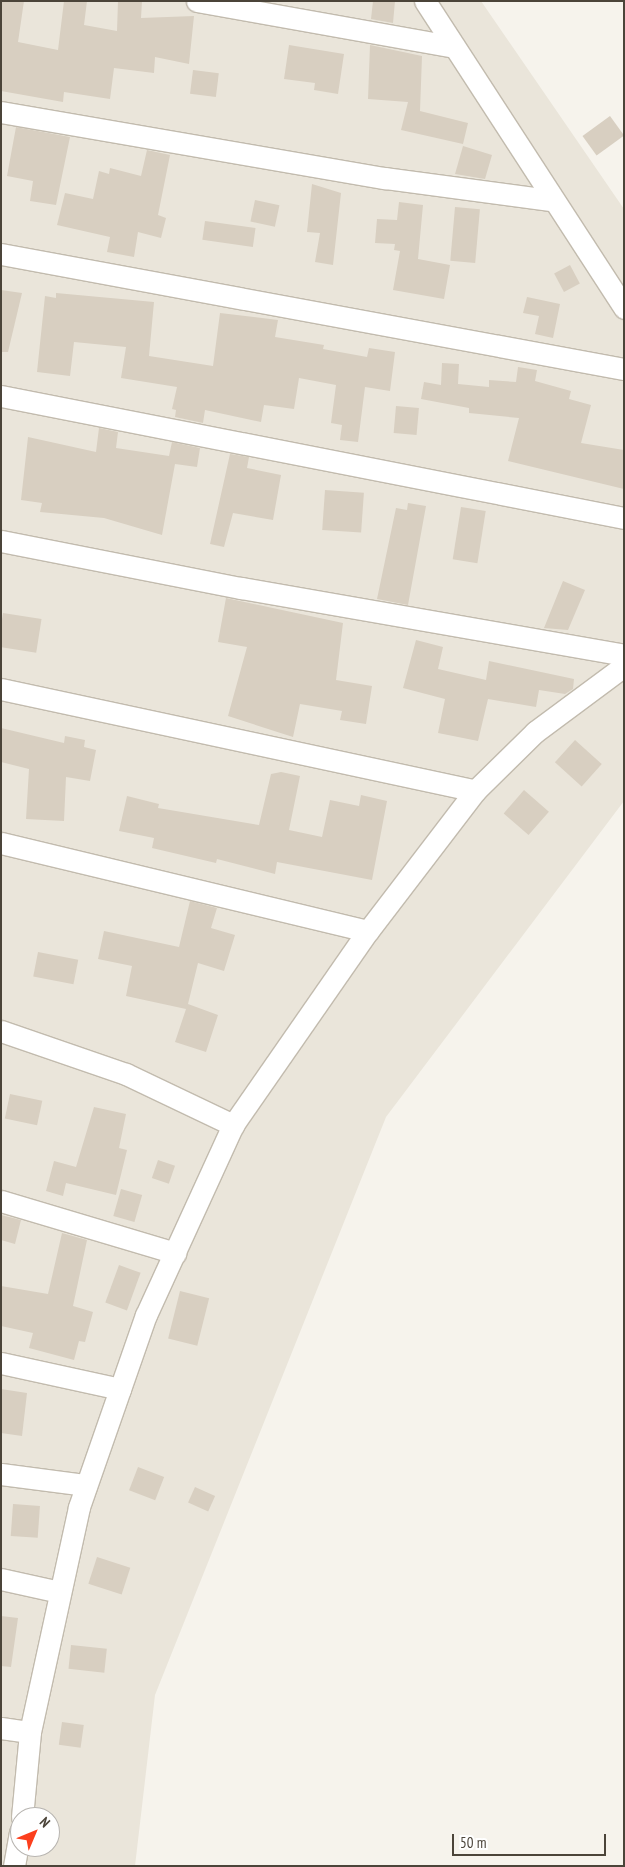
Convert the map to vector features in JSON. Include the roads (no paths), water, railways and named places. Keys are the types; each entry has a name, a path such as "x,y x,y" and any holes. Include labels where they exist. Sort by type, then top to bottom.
{"street":[{"path":"197,1 454,47"},
{"path":"426,1 550,200 624,308"},
{"path":"1,112 385,178 550,200"},
{"path":"1,254 624,369"},
{"path":"1,396 624,518"},
{"path":"1,541 241,588 624,655"},
{"path":"23,1807 30,1732 60,1592 86,1486 120,1389 175,1253 233,1125 368,931 474,791 535,732 624,666"},
{"path":"1,689 474,791"},
{"path":"1,843 368,931"},
{"path":"1,1031 126,1074 233,1125"},
{"path":"1,1201 175,1253"},
{"path":"1,1363 120,1389"},
{"path":"1,1474 86,1486"},
{"path":"1,1579 60,1592"},
{"path":"1,1728 30,1732"}]}
